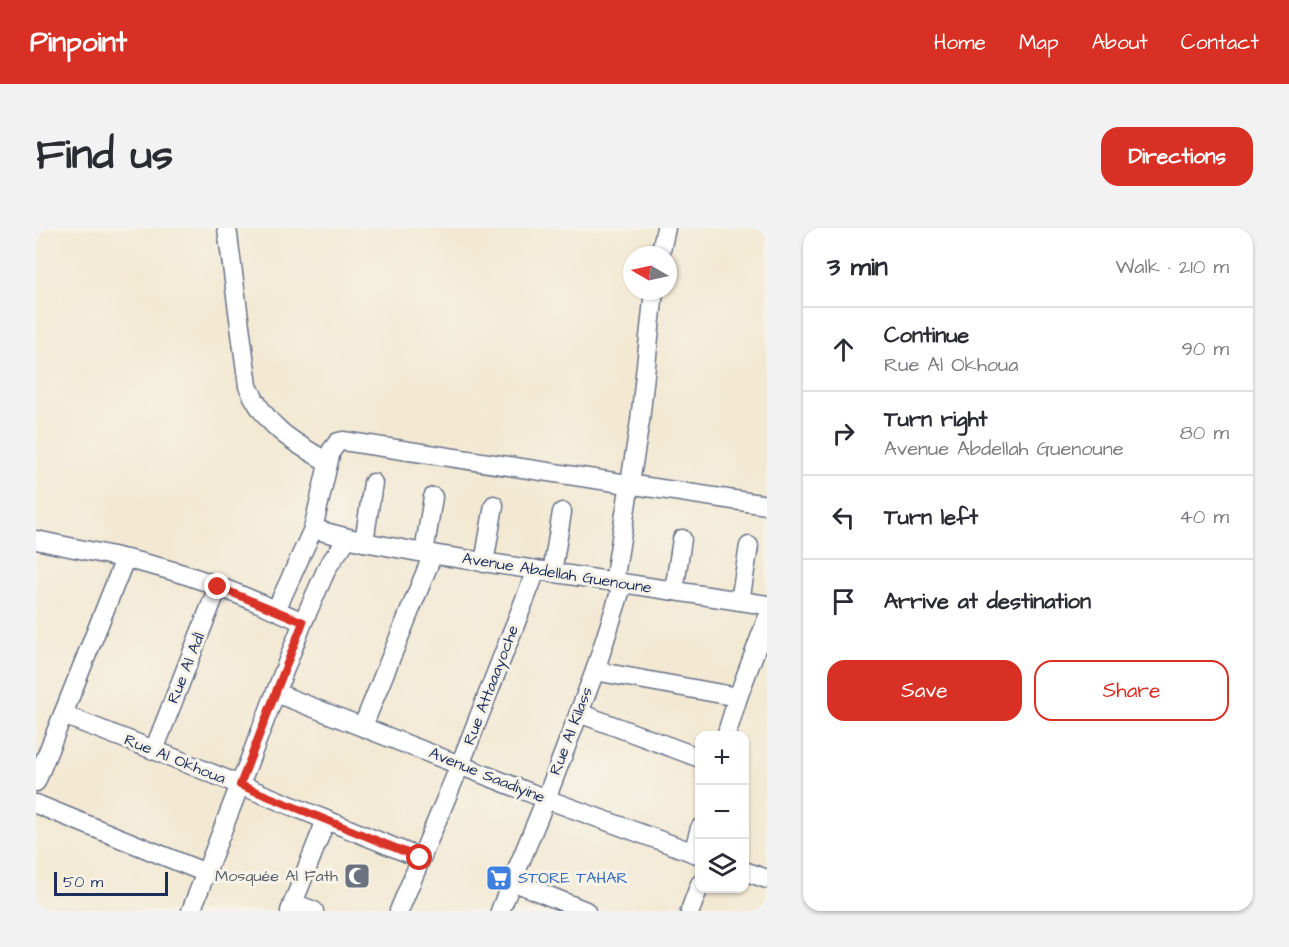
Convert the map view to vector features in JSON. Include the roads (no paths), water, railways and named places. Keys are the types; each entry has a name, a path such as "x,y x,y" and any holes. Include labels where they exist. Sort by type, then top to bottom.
{"street":[{"path":"227,228 248,386 254,401 284,435 328,462"},
{"path":"662,246 666,228"},
{"name":"Rue Al Kilass","path":"500,911 595,671 619,582 629,484 640,421 653,300"},
{"path":"276,610 313,529 331,451 335,445 343,441 767,506"},
{"path":"191,911 303,622 328,566 356,540 373,483"},
{"path":"363,726 429,554 433,497"},
{"path":"484,562 494,505"},
{"name":"Rue Attaaayoche","path":"401,905 544,572 562,512"},
{"name":"Avenue Abdellah Guenoune","path":"313,529 429,554 767,605"},
{"path":"674,591 682,539"},
{"path":"36,540 174,572 218,587 303,622"},
{"path":"740,600 749,546"},
{"path":"36,782 124,559"},
{"name":"Rue Al Adl","path":"154,750 218,587"},
{"path":"727,731 767,619"},
{"path":"595,671 738,697"},
{"name":"Avenue Saadiyine","path":"276,693 546,799 695,854"},
{"path":"579,713 695,756"},
{"name":"Rue Al Okhoua","path":"63,715 420,858"},
{"path":"36,804 206,873"},
{"path":"315,911 291,907 326,820"},
{"path":"749,873 767,879"},
{"path":"512,881 586,911"},
{"path":"690,911 696,893"}],"place":[{"name":"Mosquée Al Fath","path":"357,876"},
{"name":"STORE TAHAR","path":"499,878"}]}
